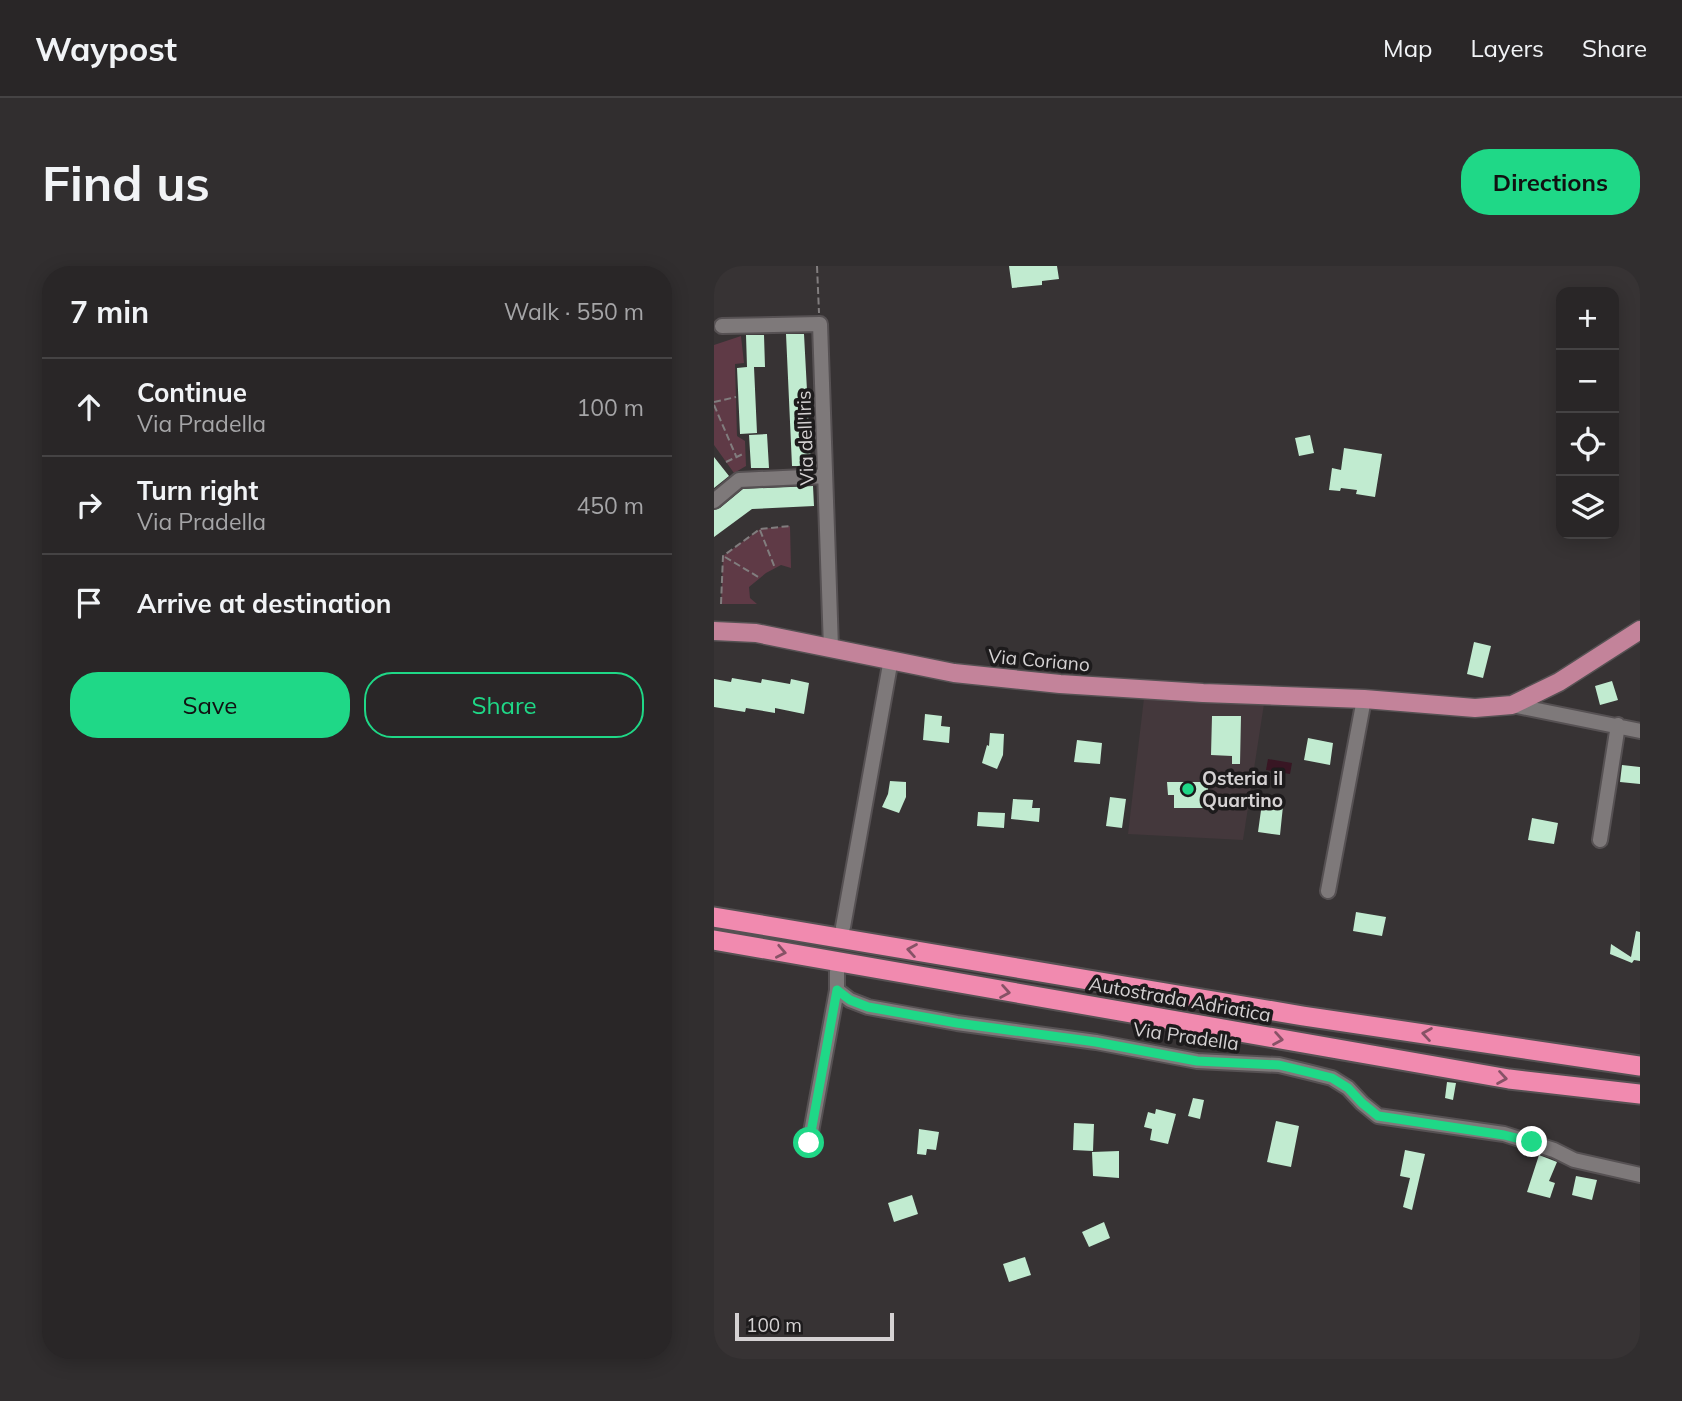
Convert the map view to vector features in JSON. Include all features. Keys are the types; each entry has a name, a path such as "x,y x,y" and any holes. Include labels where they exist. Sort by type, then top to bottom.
{"highway":[{"name":"Autostrada Adriatica","path":"714,917 1303,1016 1640,1066"},
{"name":"Autostrada Adriatica","path":"714,940 1509,1079 1640,1094"}],"main road":[{"name":"Via Coriano","path":"714,631 756,633 954,673 1060,684 1364,699 1475,708 1512,705 1559,682 1640,630"}],"street":[{"path":"722,326 820,324"},
{"name":"Via dell'Iris","path":"820,324 831,648"},
{"path":"714,501 739,480 825,476"},
{"path":"843,927 891,659"},
{"path":"1328,891 1364,699"},
{"path":"1512,705 1640,731"},
{"path":"1600,839 1618,725"},
{"path":"809,1143 837,990 837,971"},
{"name":"Via Pradella","path":"837,990 850,1000 868,1007 957,1023 1096,1042 1197,1061 1279,1065 1332,1078 1378,1116 1504,1135 1554,1150 1574,1160 1640,1175"}],"path":[{"path":"817,266 820,324"},
{"path":"736,397 714,404 736,456"},
{"path":"726,461 746,453"},
{"path":"723,556 760,528 790,526"},
{"path":"760,528 775,568"},
{"path":"723,556 760,578"},
{"path":"721,604 723,556"}],"shaded area":[{"path":"741,336 744,363 735,364 737,436 745,441 746,466 734,473 714,445 714,345"},
{"path":"790,526 791,568 781,565 749,587 750,598 757,604 721,604 723,556 760,529"},
{"path":"1144,698 1264,704 1243,840 1128,834"},
{"path":"1268,759 1292,763 1290,774 1266,770"}],"building":[{"path":"1009,266 1057,266 1059,279 1042,281 1042,285 1012,288"},
{"path":"786,334 804,334 811,466 792,466"},
{"path":"746,335 764,335 765,367 754,367 757,433 740,434 737,368 747,367"},
{"path":"767,434 769,468 751,468 749,435"},
{"path":"1310,435 1314,453 1299,456 1295,438"},
{"path":"1344,448 1382,454 1375,497 1356,494 1357,490 1329,490 1332,468 1341,470"},
{"path":"714,457 729,476 714,488"},
{"path":"813,486 814,506 752,509 714,537 714,510 743,489"},
{"path":"1474,642 1491,646 1483,678 1467,674"},
{"path":"732,678 761,683 762,679 790,684 791,679 809,683 804,714 775,708 775,713 746,708 745,712 714,707 714,679 731,682"},
{"path":"1612,681 1618,700 1600,705 1595,686"},
{"path":"925,714 942,716 941,726 950,727 949,743 923,740"},
{"path":"1212,716 1241,716 1240,764 1232,764 1232,756 1211,755"},
{"path":"990,733 1004,734 1003,755 997,769 982,763 987,745 989,746"},
{"path":"1308,738 1333,743 1330,765 1304,760"},
{"path":"1077,740 1102,743 1100,764 1074,762"},
{"path":"1622,765 1640,767 1640,784 1620,782"},
{"path":"890,781 906,782 906,797 899,813 882,807"},
{"name":"Osteria il Quartino","path":"1167,782 1208,782 1208,808 1174,808 1174,795 1168,795"},
{"path":"1110,797 1126,799 1122,828 1106,826"},
{"path":"1013,799 1033,800 1032,808 1040,808 1039,822 1011,819"},
{"path":"1262,803 1283,806 1280,835 1258,832"},
{"path":"978,812 1005,813 1004,828 977,826"},
{"path":"1532,818 1558,823 1554,844 1528,840"},
{"path":"1356,912 1386,917 1382,936 1353,931"},
{"path":"1636,931 1640,932 1640,961 1634,960 1632,963 1610,954 1611,944 1631,957"},
{"path":"1447,1082 1456,1083 1453,1100 1445,1098"},
{"path":"1193,1098 1204,1100 1200,1119 1188,1116"},
{"path":"1156,1109 1176,1114 1168,1144 1150,1140 1152,1129 1144,1127 1148,1112 1155,1114"},
{"path":"1276,1121 1299,1126 1291,1167 1267,1162"},
{"path":"1074,1123 1094,1124 1093,1151 1073,1150"},
{"path":"919,1129 939,1132 936,1150 927,1149 926,1155 917,1154"},
{"path":"1405,1150 1425,1154 1412,1210 1403,1207 1410,1178 1400,1176"},
{"path":"1119,1151 1119,1178 1093,1176 1092,1152"},
{"path":"1539,1155 1557,1162 1549,1181 1555,1183 1550,1198 1527,1192"},
{"path":"1576,1176 1597,1180 1592,1200 1572,1195"},
{"path":"912,1195 918,1214 894,1222 888,1203"},
{"path":"1104,1222 1110,1238 1089,1247 1082,1232"},
{"path":"1025,1257 1031,1275 1009,1282 1003,1264"}],"place":[{"name":"Osteria il Quartino","path":"1188,789"}],"route":[{"path":"809,1143 837,990 850,1000 868,1007 957,1023 1096,1042 1197,1061 1279,1065 1332,1078 1348,1088 1378,1116 1504,1135 1532,1142"}]}
